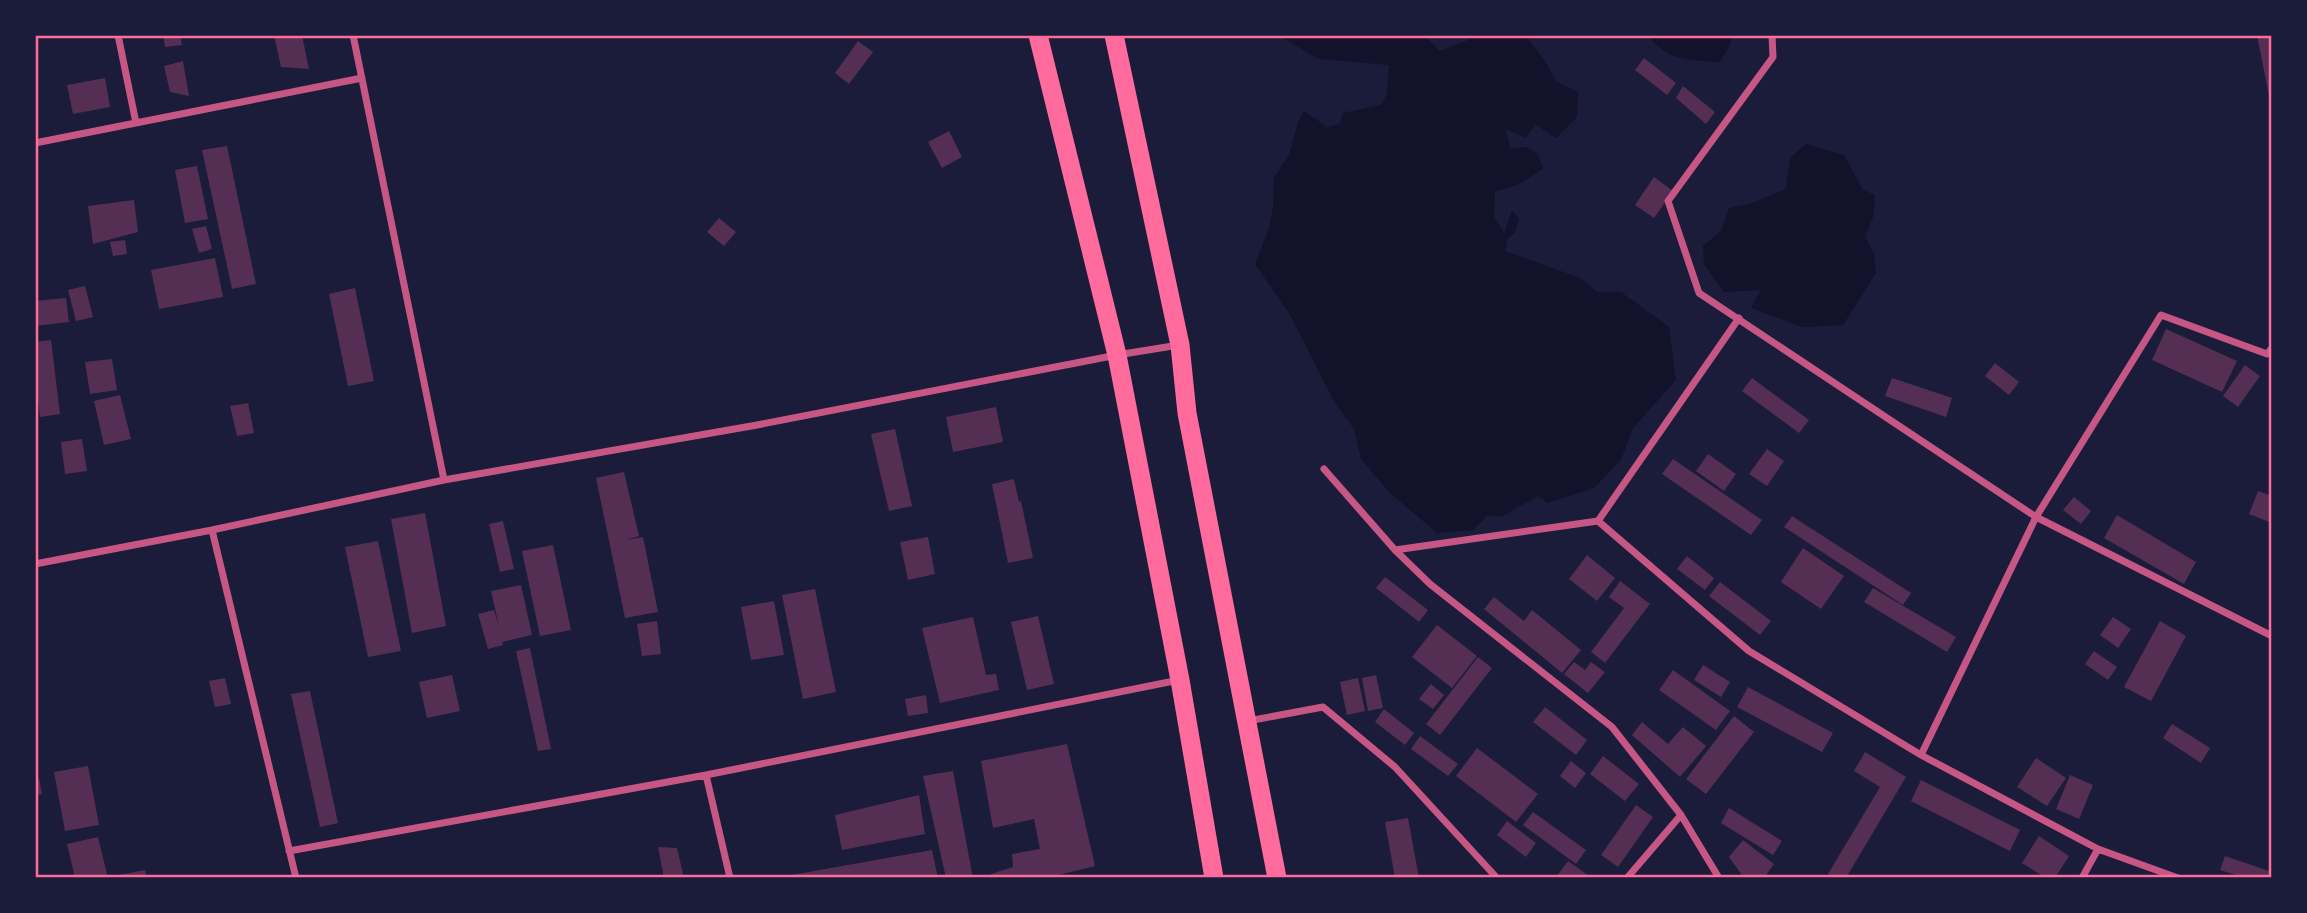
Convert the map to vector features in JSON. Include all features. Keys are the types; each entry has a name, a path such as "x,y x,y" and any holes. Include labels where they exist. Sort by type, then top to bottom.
{"highway":[{"path":"1038,35 1117,355 1180,680 1214,878"},
{"path":"1114,35 1180,345 1187,413 1277,878"}],"street":[{"path":"118,35 136,123"},
{"path":"353,35 444,480"},
{"path":"1772,35 1773,57 1668,201 1699,293 2036,517 2272,636"},
{"path":"35,143 362,78"},
{"path":"1922,755 2036,517 2161,315 2267,354 2272,348"},
{"path":"1395,550 1598,521 1739,318"},
{"path":"35,564 212,530 444,480 757,425 1180,345"},
{"path":"1324,470 1395,550 1430,584 1612,727 1681,815 1720,878"},
{"path":"1598,521 1749,651 1922,755 2098,849 2178,878"},
{"path":"212,530 296,878"},
{"path":"289,851 706,775 1180,680"},
{"path":"1248,720 1323,708 1395,767 1497,878"},
{"path":"706,775 730,878"},
{"path":"1627,878 1681,815"},
{"path":"2082,878 2098,849"}],"shaded area":[{"path":"1278,35 1424,35 1439,51 1466,41 1471,35 1525,35 1556,81 1578,92 1577,117 1556,138 1535,124 1526,138 1506,129 1510,149 1526,147 1538,154 1543,168 1520,183 1495,191 1494,217 1504,233 1512,210 1519,219 1515,233 1507,240 1505,251 1580,278 1597,292 1621,292 1669,327 1676,380 1633,428 1621,460 1594,488 1548,503 1538,496 1501,517 1488,515 1473,530 1437,533 1389,492 1361,459 1354,429 1334,401 1290,315 1255,264 1269,228 1274,178 1289,155 1298,122 1304,111 1327,127 1340,124 1343,113 1381,105 1387,94 1389,65 1319,59"},
{"path":"1647,35 1731,35 1731,43 1720,62 1698,61 1663,50"},
{"path":"1806,144 1844,155 1863,190 1875,195 1873,217 1865,237 1874,254 1876,273 1843,325 1802,327 1751,308 1761,290 1724,292 1704,264 1703,246 1721,231 1729,208 1752,203 1786,189 1790,158"}],"building":[{"path":"163,35 180,35 182,45 165,47"},
{"path":"274,35 302,35 309,69 281,67"},
{"path":"2257,35 2272,35 2272,95 2269,96"},
{"path":"858,41 873,52 849,84 835,73"},
{"path":"1644,58 1676,83 1667,95 1635,70"},
{"path":"183,61 189,96 170,92 164,66"},
{"path":"105,78 110,107 73,114 67,85"},
{"path":"1683,86 1715,112 1706,124 1676,98"},
{"path":"949,131 962,157 942,168 928,142"},
{"path":"227,146 256,284 232,289 202,150"},
{"path":"197,166 208,219 185,223 175,170"},
{"path":"1654,177 1673,191 1654,218 1635,205"},
{"path":"134,200 138,232 93,244 88,206"},
{"path":"719,218 736,232 724,246 707,232"},
{"path":"206,226 212,249 199,253 192,229"},
{"path":"125,240 127,254 113,256 110,242"},
{"path":"215,258 223,297 159,309 151,270"},
{"path":"85,286 93,317 76,321 68,290"},
{"path":"355,288 374,381 348,386 329,294"},
{"path":"66,298 69,322 35,326 35,301"},
{"path":"2166,329 2237,361 2222,392 2152,360"},
{"path":"51,340 60,414 40,417 35,379 35,342"},
{"path":"112,359 117,390 90,394 85,362"},
{"path":"1995,363 2019,382 2009,395 1985,376"},
{"path":"2245,365 2260,376 2238,407 2223,396"},
{"path":"1752,378 1809,420 1799,433 1742,391"},
{"path":"1892,378 1952,398 1946,417 1885,396"},
{"path":"120,395 131,439 104,445 94,401"},
{"path":"248,403 254,433 237,436 230,406"},
{"path":"996,407 1003,442 953,452 946,417"},
{"path":"895,429 912,506 889,511 871,434"},
{"path":"82,439 87,471 65,474 61,442"},
{"path":"1767,449 1784,461 1767,486 1749,474"},
{"path":"1708,454 1736,474 1724,491 1696,471"},
{"path":"1673,459 1762,520 1751,535 1662,474"},
{"path":"624,472 639,536 626,540 643,537 658,612 625,618 596,478"},
{"path":"1014,479 1033,558 1008,563 992,484"},
{"path":"2258,491 2272,496 2272,523 2249,514"},
{"path":"2074,497 2091,511 2081,524 2063,510"},
{"path":"425,513 446,626 412,633 391,519"},
{"path":"2117,515 2196,562 2184,584 2104,538"},
{"path":"1792,516 1911,593 1903,605 1784,527"},
{"path":"503,521 514,569 500,572 489,524"},
{"path":"928,537 935,574 908,580 900,542"},
{"path":"378,541 401,651 368,657 345,547"},
{"path":"553,545 571,630 540,636 522,551"},
{"path":"1803,548 1844,576 1821,609 1781,582"},
{"path":"1587,555 1615,578 1597,601 1569,579"},
{"path":"1687,556 1714,578 1705,590 1677,569"},
{"path":"1385,577 1428,610 1419,622 1376,588"},
{"path":"1620,581 1650,604 1605,663 1591,652 1624,608 1609,597"},
{"path":"1720,582 1771,621 1760,635 1709,596"},
{"path":"521,585 532,635 502,642 503,645 488,649 478,614 494,610 499,626 491,591"},
{"path":"1873,588 1956,637 1947,652 1864,602"},
{"path":"815,589 836,692 803,699 782,595"},
{"path":"1494,597 1524,621 1532,610 1581,650 1562,673 1484,609"},
{"path":"774,601 784,655 751,660 741,607"},
{"path":"1038,616 1054,684 1027,690 1011,622"},
{"path":"973,617 986,675 996,674 999,690 940,703 922,628"},
{"path":"2113,617 2131,629 2118,648 2100,635"},
{"path":"657,621 661,654 642,656 637,624"},
{"path":"2160,621 2186,636 2151,701 2124,687"},
{"path":"1437,625 1477,656 1452,688 1412,657"},
{"path":"530,648 551,749 538,751 516,651"},
{"path":"2094,651 2117,667 2108,680 2085,664"},
{"path":"1478,657 1492,668 1440,735 1426,724"},
{"path":"1574,662 1585,670 1591,662 1605,672 1588,693 1564,674"},
{"path":"1703,665 1730,682 1721,697 1694,680"},
{"path":"1673,670 1730,711 1716,730 1659,690"},
{"path":"452,675 460,711 427,718 419,682"},
{"path":"1376,675 1383,708 1368,711 1362,678"},
{"path":"225,678 231,704 215,707 209,681"},
{"path":"1358,678 1365,711 1347,715 1340,682"},
{"path":"1431,684 1444,695 1433,709 1419,699"},
{"path":"1748,687 1833,733 1822,752 1737,707"},
{"path":"310,691 338,823 320,827 291,694"},
{"path":"926,695 928,713 908,716 905,699"},
{"path":"1545,707 1587,740 1576,755 1533,722"},
{"path":"1384,709 1414,733 1405,745 1375,722"},
{"path":"1734,716 1754,732 1706,794 1686,779"},
{"path":"1642,722 1668,744 1683,727 1706,746 1680,777 1632,735"},
{"path":"2172,724 2210,748 2201,763 2163,738"},
{"path":"1420,736 1458,764 1448,776 1411,749"},
{"path":"1067,744 1095,866 1047,878 992,878 991,874 1013,867 1012,854 1040,849 1034,819 993,828 981,761"},
{"path":"1477,748 1538,794 1516,822 1456,776"},
{"path":"1865,752 1906,777 1846,878 1834,878 1828,874 1880,787 1854,771"},
{"path":"1603,756 1639,784 1625,801 1590,774"},
{"path":"2036,758 2066,778 2047,806 2017,787"},
{"path":"1571,761 1586,773 1575,788 1560,776"},
{"path":"88,766 99,825 65,831 54,772"},
{"path":"953,771 973,878 946,878 923,776"},
{"path":"2070,775 2093,785 2079,819 2056,809"},
{"path":"39,778 42,794 35,795 35,779"},
{"path":"1921,780 2020,830 2010,851 1911,801"},
{"path":"919,795 925,834 842,850 835,815"},
{"path":"1636,805 1653,817 1618,867 1601,855"},
{"path":"1729,808 1782,841 1773,855 1721,823"},
{"path":"1533,812 1586,850 1576,864 1523,825"},
{"path":"1408,818 1419,878 1395,878 1385,822"},
{"path":"1507,821 1536,843 1526,857 1497,835"},
{"path":"2039,836 2069,856 2055,878 2046,878 2022,863"},
{"path":"98,837 108,878 75,878 67,844"},
{"path":"1743,840 1774,864 1764,878 1744,878 1729,857"},
{"path":"658,847 677,848 684,878 664,878"},
{"path":"932,850 938,878 786,878 786,876"},
{"path":"2225,856 2272,872 2272,878 2245,878 2220,870"},
{"path":"1568,861 1592,878 1557,876"},
{"path":"145,870 147,878 108,878 108,877"}]}
